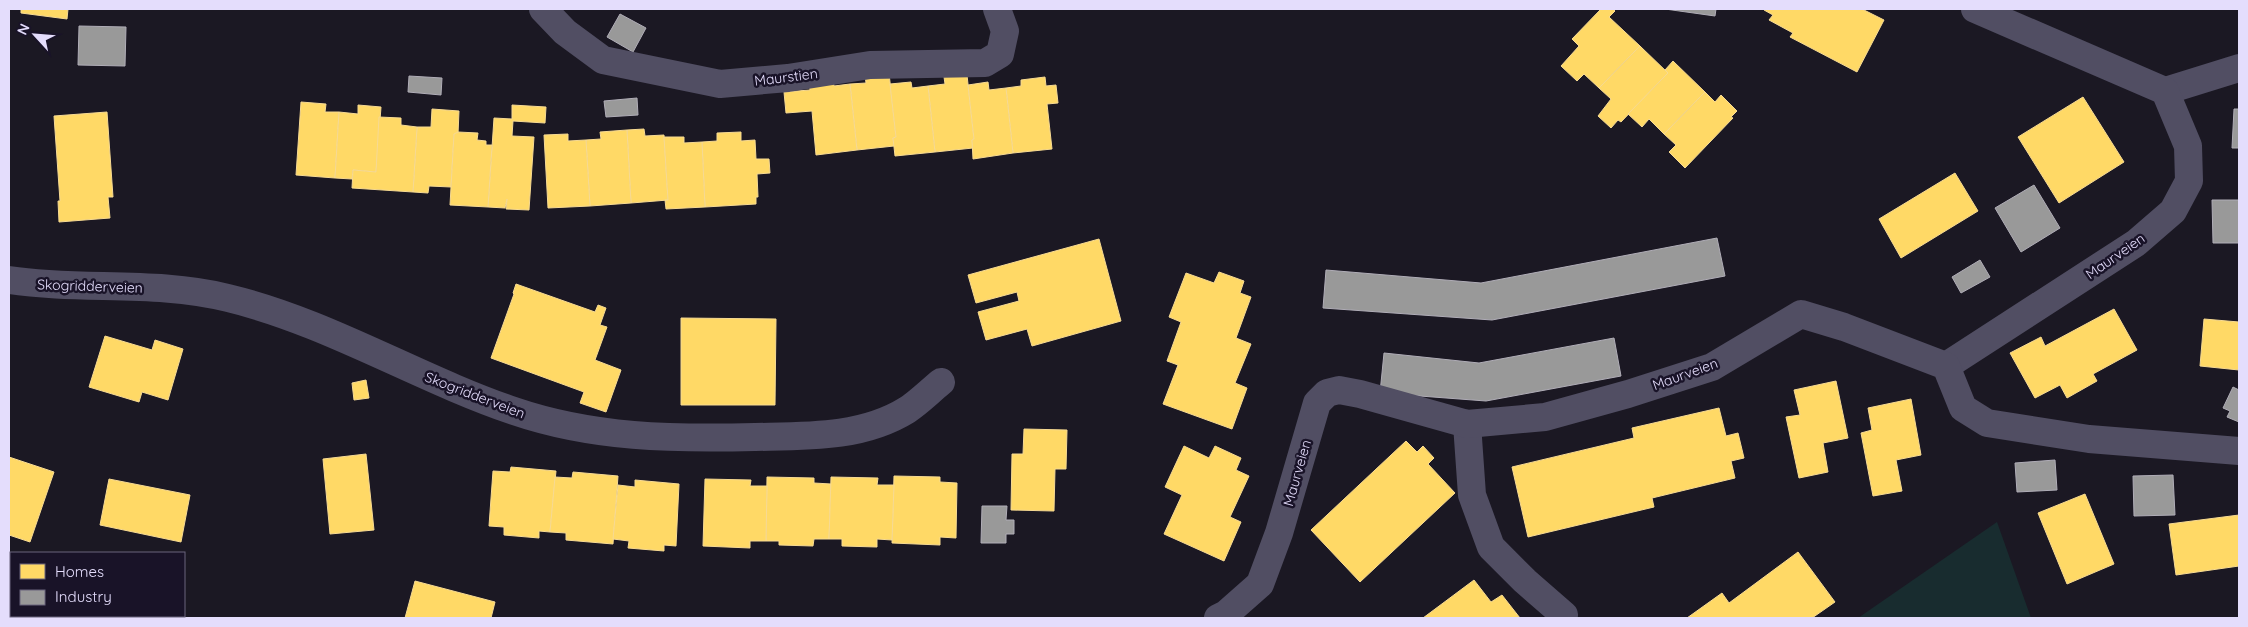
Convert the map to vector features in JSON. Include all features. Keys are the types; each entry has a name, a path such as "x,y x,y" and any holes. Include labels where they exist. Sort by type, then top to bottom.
{"street":[{"name":"Maurstien","path":"543,9 565,32 603,60 720,84 788,78 870,64 985,63 1000,54 1005,31 997,9"},
{"path":"1975,9 2165,91 2239,68"},
{"name":"Maurveien","path":"1218,618 1260,584 1279,533 1318,403 1327,393 1340,390 1360,394 1467,424 1545,417 1628,394 1712,367 1801,314 1844,327 1946,366 2136,243 2173,210 2189,181 2188,146 2165,91"},
{"name":"Skogridderveien","path":"9,280 66,286 162,289 226,297 284,316 345,340 513,411 567,426 630,436 732,437 841,432 875,425 903,413 941,382"},
{"path":"1946,366 1963,408 1987,423 2089,439 2239,450"},
{"path":"1467,424 1472,495 1491,547 1524,581 1564,615"}],"green space":[{"path":"1997,522 2031,618 1858,618"}],"building: Homes":[{"path":"21,9 68,9 67,19 21,13"},
{"path":"1601,9 1613,9 1615,11 1609,17 1640,46 1599,88 1584,74 1577,81 1561,66 1579,46 1572,39"},
{"path":"1765,9 1862,9 1884,20 1857,72 1790,37 1793,33 1769,20 1773,15"},
{"path":"1640,46 1668,73 1621,122 1618,120 1611,128 1598,116 1611,99 1599,88"},
{"path":"1673,61 1705,92 1664,134 1649,119 1642,127 1628,114 1668,73 1665,70"},
{"path":"889,73 896,137 893,138 894,146 857,150 850,84 866,83 865,75"},
{"path":"967,75 974,139 972,140 973,148 935,152 928,86 945,84 944,77"},
{"path":"1045,77 1046,86 1056,85 1058,103 1047,104 1052,149 1013,153 1006,88 1021,86 1021,80"},
{"path":"833,79 834,86 850,84 857,150 816,155 812,111 786,113 784,92 810,90 809,81"},
{"path":"911,82 912,88 928,86 935,152 895,156 893,138 896,137 890,84"},
{"path":"988,82 989,90 1006,88 1013,153 973,159 972,140 974,139 968,85"},
{"path":"1705,92 1715,102 1721,95 1737,111 1731,117 1733,118 1685,168 1669,152 1676,145 1664,134"},
{"path":"2083,97 2124,162 2059,203 2018,137"},
{"path":"301,102 326,104 325,112 339,112 335,178 296,175"},
{"path":"358,105 381,107 376,172 353,170 352,179 335,178 339,112 358,114"},
{"path":"512,105 546,107 545,123 513,121 512,136 534,137 529,210 506,209 507,199 505,208 488,207 494,118 512,119"},
{"path":"432,109 459,111 458,134 454,134 451,187 429,186 428,193 413,192 417,127 431,127"},
{"path":"107,112 113,197 108,197 110,218 59,222 58,201 60,201 54,116"},
{"path":"379,117 401,118 401,125 417,127 413,192 352,188 353,170 376,172"},
{"path":"644,129 645,136 664,135 668,200 631,203 627,130"},
{"path":"627,130 631,203 590,206 586,140 601,139 600,132"},
{"path":"458,132 478,133 477,140 486,141 486,145 492,145 488,207 450,205 454,134"},
{"path":"741,132 741,141 755,140 756,159 769,159 770,173 757,174 758,197 756,197 756,204 705,207 702,142 717,141 717,133"},
{"path":"568,134 568,141 586,140 590,206 548,208 544,135"},
{"path":"664,137 684,137 684,143 702,142 705,207 666,209 665,200 668,200"},
{"path":"1955,173 1978,211 1901,258 1879,219"},
{"path":"1099,239 1121,321 1032,346 1027,329 986,340 978,312 1019,301 1017,292 976,303 968,275"},
{"path":"1219,272 1244,281 1240,293 1251,297 1236,338 1251,344 1235,383 1247,388 1232,429 1163,404 1178,365 1167,361 1181,322 1169,317 1186,273 1214,283"},
{"path":"516,284 595,312 598,305 606,308 600,325 607,327 595,360 621,370 606,412 580,403 584,392 491,358"},
{"path":"2114,309 2137,350 2093,374 2097,381 2067,398 2060,385 2035,398 2010,353 2041,337 2045,346"},
{"path":"681,318 776,319 775,405 681,405"},
{"path":"2204,319 2239,322 2239,370 2200,366"},
{"path":"105,336 152,350 155,340 183,349 168,400 142,392 139,402 89,387"},
{"path":"366,380 369,398 354,400 352,383"},
{"path":"1836,381 1848,438 1823,443 1828,472 1799,478 1786,417 1800,415 1794,390"},
{"path":"1911,399 1921,455 1896,460 1902,491 1873,496 1861,433 1872,430 1868,408"},
{"path":"1719,408 1726,436 1738,433 1744,458 1731,461 1735,478 1652,498 1654,507 1528,537 1512,467 1634,438 1632,428"},
{"path":"1024,429 1067,430 1066,469 1055,469 1054,511 1011,510 1012,454 1023,454"},
{"path":"1406,441 1417,452 1423,446 1434,458 1428,464 1455,493 1360,582 1311,530"},
{"path":"1184,446 1209,458 1215,446 1241,458 1236,470 1249,476 1230,517 1241,522 1224,561 1164,534 1182,495 1165,487"},
{"path":"366,454 374,530 330,534 323,459"},
{"path":"9,457 54,472 30,542 9,535"},
{"path":"511,467 556,471 550,532 539,531 539,538 504,535 504,527 489,526 493,471 510,472"},
{"path":"573,472 618,476 613,544 566,540 566,533 550,532 555,477 572,478"},
{"path":"894,476 940,477 940,482 957,483 956,538 940,537 940,545 892,543"},
{"path":"767,477 814,478 814,483 831,484 829,539 814,539 813,546 779,545 779,541 766,541"},
{"path":"831,477 878,478 877,485 894,485 892,540 877,539 877,547 842,546 842,539 829,539"},
{"path":"109,479 190,495 181,542 100,525"},
{"path":"705,479 751,480 750,486 767,486 766,541 750,541 750,548 703,546"},
{"path":"635,480 679,484 676,546 664,545 664,551 628,548 629,541 613,539 618,485 635,487"},
{"path":"2085,494 2114,564 2067,584 2038,513"},
{"path":"2239,515 2239,566 2176,575 2169,524"},
{"path":"1798,552 1835,602 1812,618 1687,618 1722,593 1729,603"},
{"path":"1474,580 1491,602 1502,595 1520,618 1423,618"},
{"path":"415,581 495,602 491,618 405,618"}],"building: Industry":[{"path":"1665,9 1716,9 1715,16"},
{"path":"620,14 646,28 633,52 607,37"},
{"path":"79,26 126,27 125,66 78,65"},
{"path":"409,76 442,78 441,95 408,92"},
{"path":"637,98 638,115 606,117 604,101"},
{"path":"2234,109 2239,109 2239,148 2232,148"},
{"path":"2034,185 2060,228 2021,252 1995,208"},
{"path":"2212,200 2239,200 2239,243 2213,243"},
{"path":"1717,238 1725,276 1492,320 1323,308 1326,270 1481,283"},
{"path":"1980,260 1990,277 1961,293 1952,277"},
{"path":"1614,338 1621,376 1486,401 1380,393 1384,353 1479,363"},
{"path":"2233,387 2239,390 2239,422 2227,417 2230,411 2223,408"},
{"path":"2055,460 2057,490 2017,492 2015,463"},
{"path":"2173,475 2175,515 2134,516 2133,476"},
{"path":"982,506 1007,506 1006,520 1014,520 1014,534 1006,534 1006,543 981,543"},
{"path":"9,557 10,600 9,604"}]}
